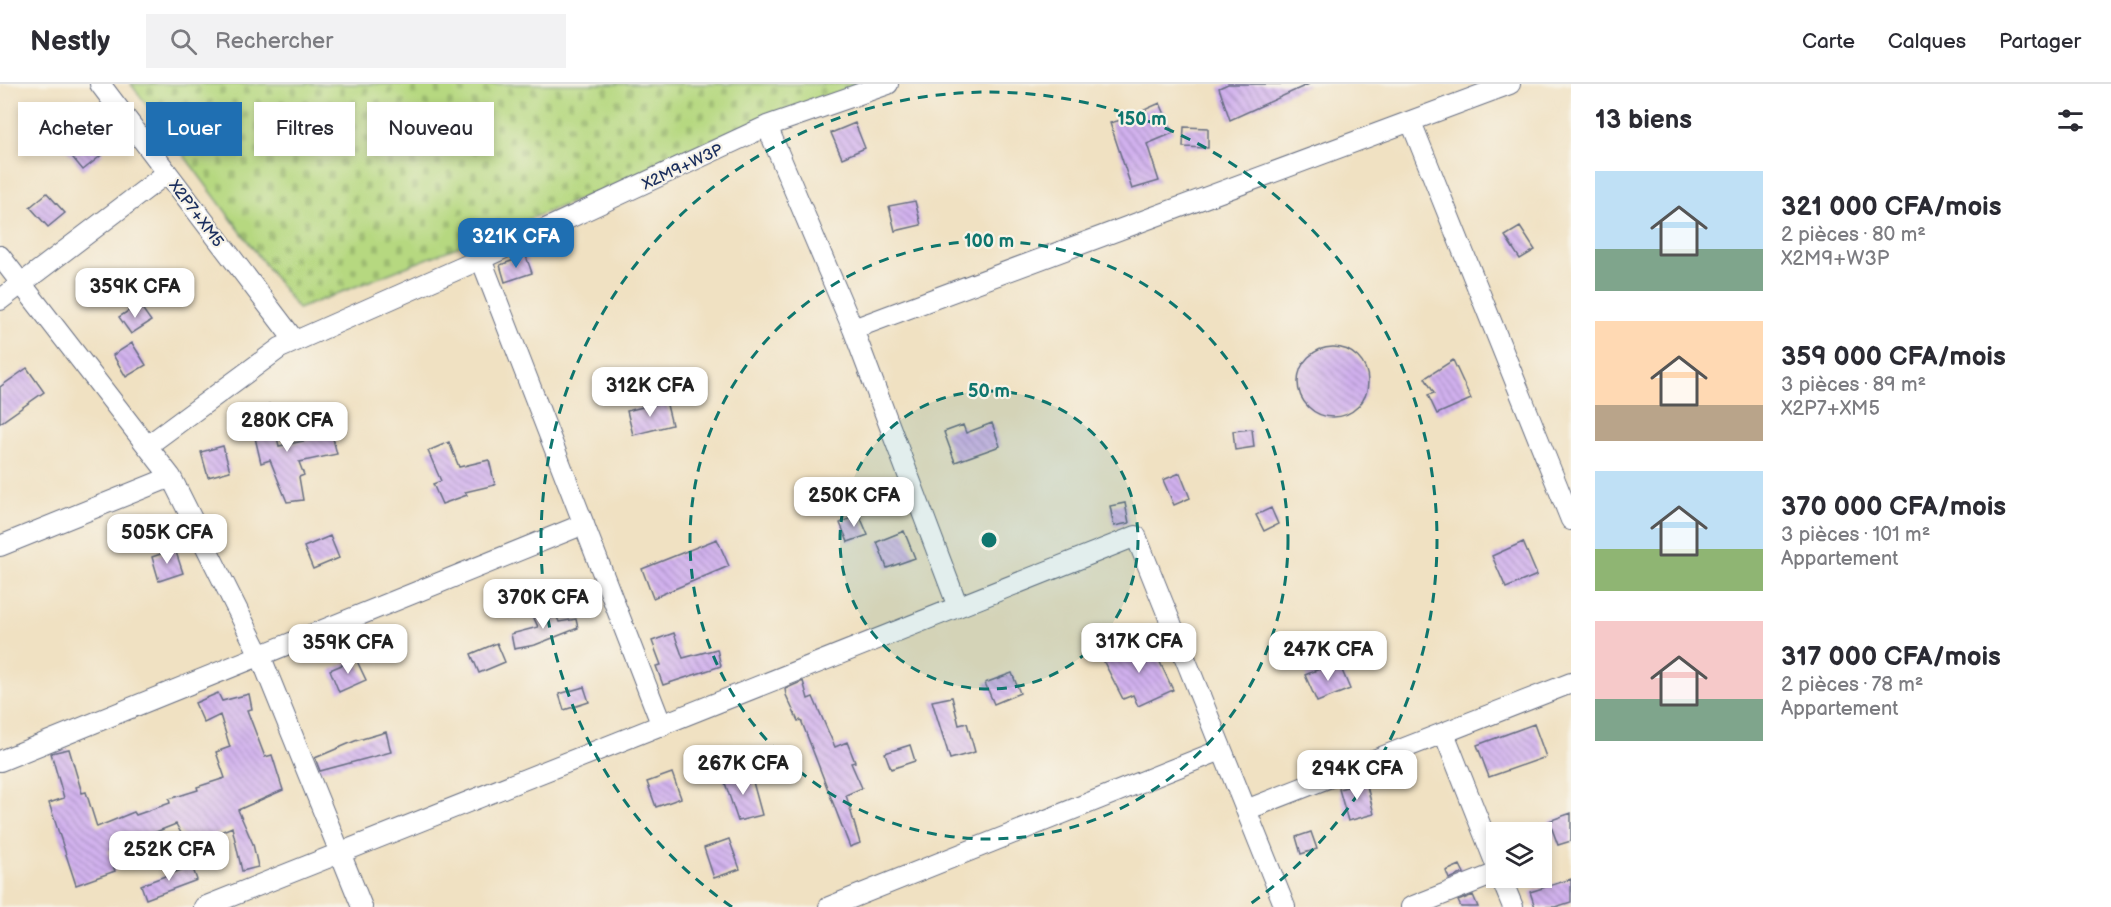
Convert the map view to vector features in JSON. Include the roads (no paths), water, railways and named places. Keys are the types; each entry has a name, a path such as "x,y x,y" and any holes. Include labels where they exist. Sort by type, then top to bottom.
{"street":[{"name":"X2P7+XM5","path":"100,84 295,341"},
{"name":"X2M9+W3P","path":"147,446 280,348 481,259 767,126 888,84"},
{"path":"853,329 1510,84"},
{"path":"1411,122 1571,520"},
{"path":"767,126 853,329 958,607"},
{"path":"0,300 167,173"},
{"path":"0,256 171,477 260,655 362,907"},
{"path":"481,259 662,726"},
{"path":"3,541 171,477"},
{"path":"0,761 584,524"},
{"path":"204,907 341,855 1136,536 1285,907"},
{"path":"1246,810 1571,683"},
{"path":"1444,733 1486,839"},
{"path":"829,907 1221,750"},
{"path":"1411,907 1486,877"},
{"path":"1505,888 1513,907"}]}
